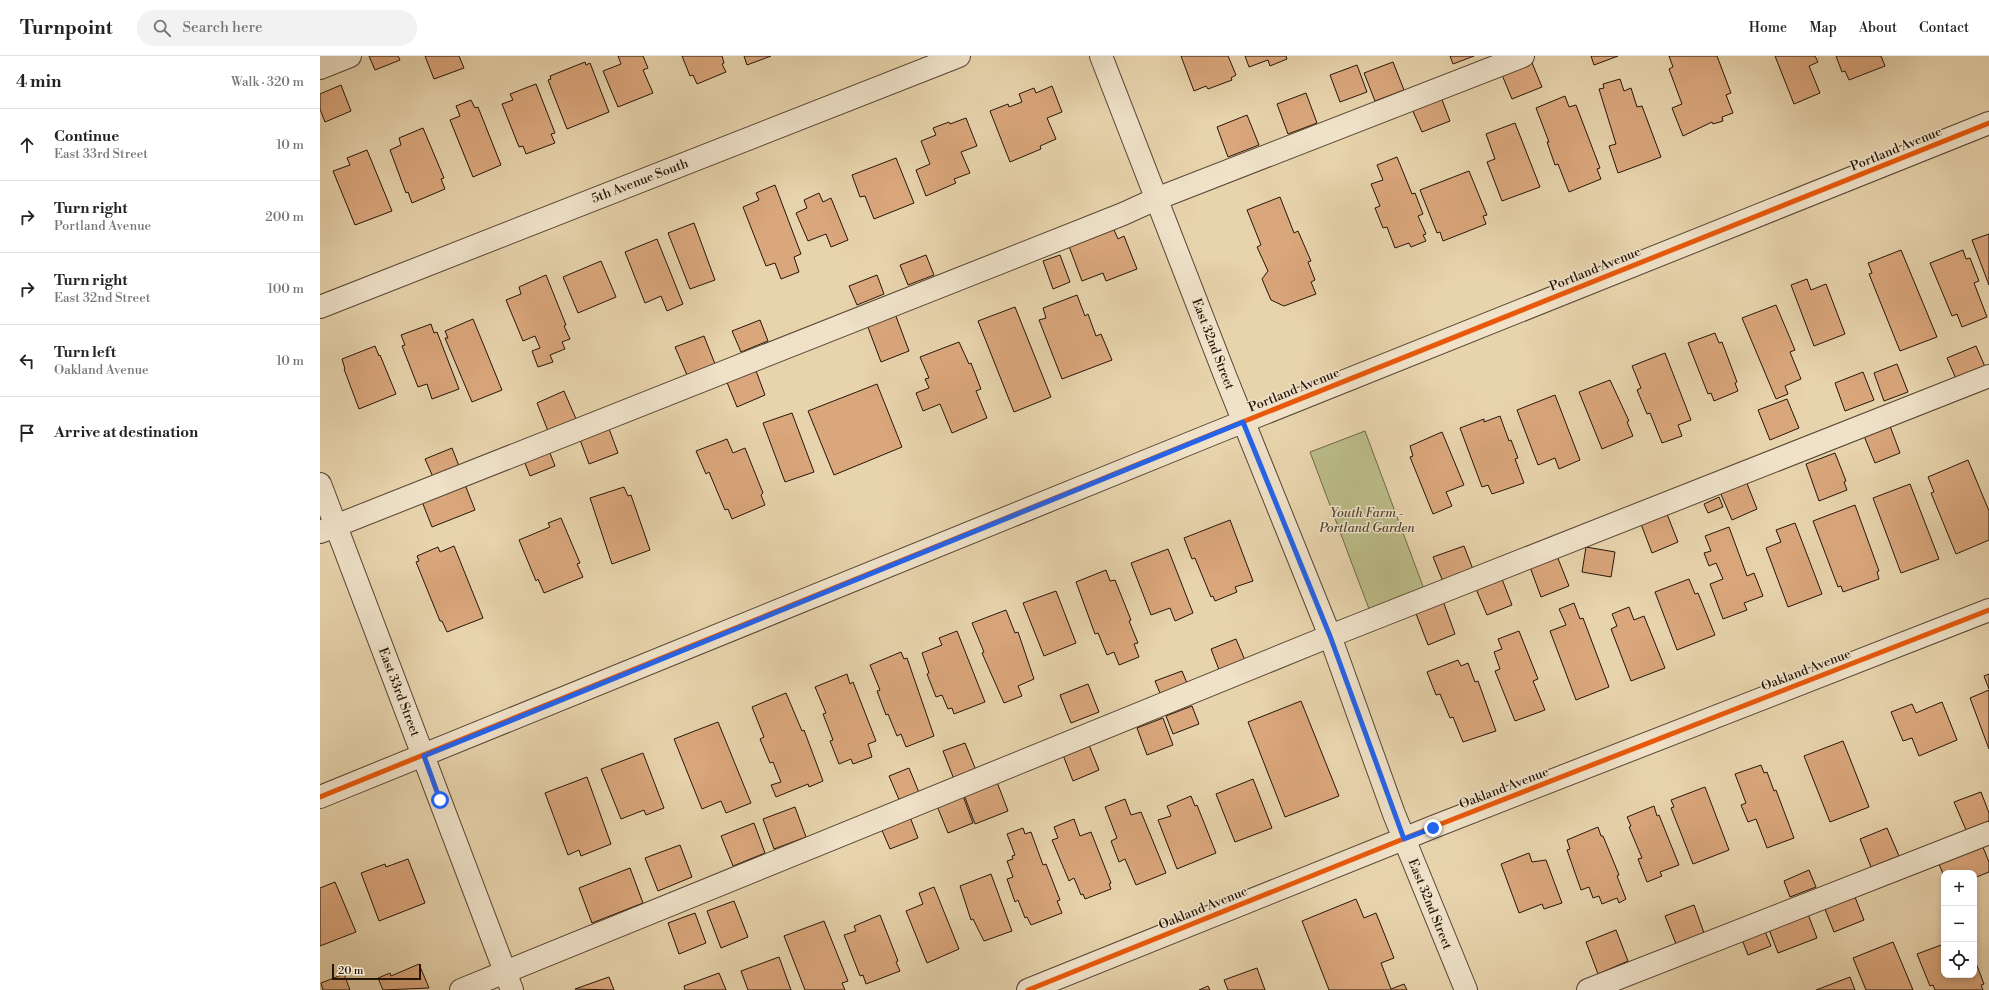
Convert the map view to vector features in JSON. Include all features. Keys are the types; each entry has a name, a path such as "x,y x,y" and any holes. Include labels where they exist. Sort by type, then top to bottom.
{"street":[{"path":"320,68 350,56"},
{"name":"5th Avenue South","path":"320,307 959,56"},
{"name":"East 32nd Street","path":"1101,56 1243,422 1330,636 1404,839 1466,990"},
{"path":"328,529 1123,214 1156,199 1523,56"},
{"name":"Portland Avenue","path":"320,797 1243,422 1989,123"},
{"path":"461,990 509,981 1330,636 1989,376"},
{"name":"East 33rd Street","path":"320,484 328,529 424,756 509,981"},
{"name":"Oakland Avenue","path":"1028,990 1404,839 1989,610"},
{"path":"1588,990 1989,833"}],"green space":[{"name":"Youth Farm - Portland Garden","path":"1365,431 1424,589 1369,609 1310,452"}],"building":[{"path":"369,56 398,56 400,60 375,70"},
{"path":"425,56 459,56 464,68 434,79"},
{"path":"618,56 643,56 648,68 643,70 653,93 618,107 603,71 621,64"},
{"path":"682,56 722,56 724,63 722,64 726,72 697,84 693,75 690,76"},
{"path":"744,56 771,56 747,65"},
{"path":"1181,56 1228,56 1236,75 1231,78 1232,80 1208,89 1206,86 1194,91"},
{"path":"1245,56 1286,56 1287,59 1270,66 1268,60 1249,67"},
{"path":"1450,56 1474,56 1453,64"},
{"path":"1591,56 1618,56 1594,65"},
{"path":"1669,56 1717,56 1731,93 1726,95 1733,113 1722,117 1723,121 1713,124 1712,122 1683,136 1672,108 1682,104 1669,69 1673,67"},
{"path":"1775,56 1815,56 1818,62 1809,66 1820,93 1794,104"},
{"path":"1836,56 1881,56 1885,66 1849,80 1845,71 1842,72"},
{"path":"1530,58 1542,87 1512,99 1500,70"},
{"path":"585,62 586,65 590,63 609,112 567,129 548,80 551,79 550,76"},
{"path":"1393,62 1404,90 1375,101 1364,73"},
{"path":"1357,65 1367,92 1340,102 1330,75"},
{"path":"1620,79 1624,91 1631,88 1637,107 1642,106 1661,157 1618,173 1609,146 1616,144 1599,89 1604,88 1603,84"},
{"path":"536,84 555,133 551,134 555,143 526,154 523,146 519,147 502,104 513,100 510,94"},
{"path":"341,85 351,111 325,122 320,109 320,94"},
{"path":"1052,86 1062,112 1047,118 1056,139 1040,146 1041,149 1010,162 990,111 1008,104 1009,107 1022,102 1019,94 1034,88 1036,93"},
{"path":"1306,93 1317,123 1288,134 1277,104"},
{"path":"1565,96 1569,107 1576,105 1600,168 1597,169 1601,179 1569,192 1558,164 1555,165 1547,142 1549,142 1536,108"},
{"path":"1441,97 1450,121 1422,132 1412,109"},
{"path":"471,100 475,108 478,107 501,165 473,177 450,120 460,116 456,106"},
{"path":"1247,115 1259,145 1228,157 1217,127"},
{"path":"966,118 977,146 961,152 970,173 954,179 956,183 926,196 916,170 930,164 921,141 936,135 933,128"},
{"path":"1515,123 1540,187 1502,201 1487,162 1495,159 1486,134"},
{"path":"423,128 444,178 441,179 445,189 412,203 408,192 406,193 390,150 401,145 399,138"},
{"path":"367,150 392,211 355,225 333,171 350,165 347,158"},
{"path":"1397,157 1412,194 1415,193 1423,214 1418,216 1426,234 1423,235 1426,241 1411,247 1409,243 1395,248 1387,227 1383,228 1375,208 1380,206 1371,184 1383,180 1377,165"},
{"path":"896,158 914,203 874,219 865,196 860,197 852,175"},
{"path":"1469,171 1487,215 1483,216 1486,224 1443,241 1440,232 1437,233 1420,190"},
{"path":"775,185 801,254 794,257 799,272 781,279 775,263 766,266 743,207 759,200 756,193"},
{"path":"819,193 823,202 831,198 848,240 831,247 826,234 808,241 796,213 807,208 804,200"},
{"path":"1280,197 1294,233 1298,231 1311,261 1308,262 1315,280 1311,282 1316,294 1284,306 1271,300 1262,279 1268,271 1257,247 1261,245 1247,210"},
{"path":"694,223 715,280 690,289 668,233"},
{"path":"1111,223 1118,239 1124,236 1137,269 1106,281 1103,273 1082,281 1067,241"},
{"path":"1989,234 1989,285 1972,240"},
{"path":"657,239 683,304 667,311 661,296 645,303 625,252"},
{"path":"1901,250 1937,337 1900,351 1869,274 1872,273 1868,263"},
{"path":"1963,250 1966,259 1970,258 1979,281 1974,283 1987,317 1962,327 1957,314 1952,316 1930,263"},
{"path":"926,255 934,275 908,285 900,265"},
{"path":"1060,255 1070,282 1053,289 1043,261"},
{"path":"601,261 616,297 578,313 563,277"},
{"path":"546,275 570,339 562,342 565,349 550,355 553,362 538,367 532,351 540,348 535,336 523,341 506,300 521,294 519,287"},
{"path":"877,275 884,294 857,305 849,286"},
{"path":"1807,279 1811,290 1826,284 1845,334 1814,346 1791,285"},
{"path":"1077,295 1085,316 1088,314 1096,336 1101,334 1112,360 1062,379 1039,320 1046,318 1043,308"},
{"path":"1776,305 1795,350 1790,352 1801,379 1785,386 1788,394 1776,399 1742,318"},
{"path":"1015,307 1051,397 1014,412 978,321"},
{"path":"894,311 909,351 881,362 866,322"},
{"path":"473,319 502,390 472,402 445,338 448,338 445,331"},
{"path":"760,320 768,341 741,352 732,331"},
{"path":"431,324 434,333 437,332 459,389 432,399 427,384 418,387 402,346 405,345 401,335"},
{"path":"1715,333 1719,343 1722,342 1737,382 1735,383 1738,391 1714,401 1711,393 1708,394 1688,343"},
{"path":"704,336 715,364 687,375 675,347"},
{"path":"959,342 969,364 971,363 981,389 976,391 987,418 952,433 940,404 923,411 916,393 929,388 925,379 929,378 920,357"},
{"path":"375,346 396,394 359,409 344,369 342,359"},
{"path":"1976,346 1986,369 1957,381 1947,358"},
{"path":"1665,353 1691,420 1678,425 1682,436 1662,443 1650,413 1647,414 1637,390 1641,388 1632,366"},
{"path":"1897,364 1908,392 1884,401 1874,373"},
{"path":"755,368 765,395 737,407 726,380"},
{"path":"1863,372 1874,400 1845,411 1835,383"},
{"path":"1610,380 1629,421 1627,422 1633,436 1602,449 1579,392"},
{"path":"877,384 902,447 834,475 808,411"},
{"path":"564,391 576,419 548,431 537,403"},
{"path":"1555,395 1580,460 1559,469 1555,458 1538,465 1517,410"},
{"path":"1787,399 1799,428 1770,440 1758,410"},
{"path":"792,413 814,472 785,482 763,423"},
{"path":"1500,416 1509,441 1511,440 1518,458 1515,459 1524,483 1492,494 1488,485 1482,487 1460,428 1484,419 1484,422"},
{"path":"608,426 618,453 589,464 579,437"},
{"path":"1890,426 1900,453 1875,463 1864,436"},
{"path":"1442,432 1464,485 1446,492 1452,506 1433,514 1410,457 1413,456 1410,446"},
{"path":"727,439 733,453 745,448 763,493 761,495 765,505 732,519 728,509 725,510 709,472 706,474 696,451"},
{"path":"452,448 459,466 433,477 425,459"},
{"path":"548,448 555,466 530,476 523,458"},
{"path":"1835,453 1846,481 1844,482 1847,490 1819,501 1806,464"},
{"path":"1968,460 1989,511 1989,540 1956,554 1931,493 1934,492 1928,477"},
{"path":"1746,481 1757,509 1732,520 1720,492"},
{"path":"464,482 475,510 432,527 421,499"},
{"path":"1910,484 1939,559 1901,573 1873,498"},
{"path":"624,487 628,496 631,495 650,550 612,564 590,498"},
{"path":"1719,497 1723,507 1708,513 1704,504"},
{"path":"1855,505 1879,571 1877,572 1879,579 1843,592 1841,586 1838,587 1813,521"},
{"path":"1667,514 1678,542 1652,553 1641,524"},
{"path":"561,518 580,563 577,564 583,577 544,593 538,579 536,581 519,540 550,527 548,523"},
{"path":"1230,520 1253,581 1235,587 1237,592 1215,601 1213,596 1211,597 1195,558 1192,559 1184,538"},
{"path":"1795,523 1822,594 1788,607 1766,548 1781,542 1776,530"},
{"path":"1729,527 1747,576 1754,573 1763,596 1744,603 1747,610 1723,619 1710,584 1723,579 1716,563 1709,566 1704,553 1711,551 1705,536"},
{"path":"454,546 483,618 447,632 442,621 440,621 416,562 419,561 417,556 438,547 440,552"},
{"path":"1464,546 1474,572 1444,584 1433,557"},
{"path":"1586,547 1615,552 1611,577 1582,572"},
{"path":"1168,549 1193,613 1175,621 1170,608 1151,615 1131,563"},
{"path":"1557,556 1569,586 1541,597 1530,567"},
{"path":"1106,570 1110,581 1115,580 1131,620 1129,621 1138,643 1134,644 1139,657 1119,665 1114,652 1107,655 1098,633 1095,634 1076,582"},
{"path":"1502,579 1512,605 1487,615 1476,589"},
{"path":"1689,579 1695,594 1698,593 1715,635 1677,650 1655,592"},
{"path":"1056,591 1076,643 1044,656 1023,603"},
{"path":"1443,601 1455,634 1428,645 1415,611"},
{"path":"1574,603 1580,619 1583,618 1609,687 1576,700 1550,631 1566,625 1559,609"},
{"path":"1629,607 1634,620 1644,616 1665,668 1631,681 1611,629 1617,626 1612,614"},
{"path":"1006,610 1015,633 1018,632 1034,679 1018,686 1022,696 1004,703 982,653 984,652 972,623"},
{"path":"957,631 985,702 954,714 952,708 948,709 942,695 936,697 927,674 929,673 922,653 942,645 939,638"},
{"path":"1519,631 1538,679 1533,681 1545,710 1515,721 1495,671 1500,669 1494,652 1502,649 1498,639"},
{"path":"1236,639 1247,665 1221,675 1211,649"},
{"path":"901,652 904,659 907,658 934,736 906,747 901,734 897,736 888,714 886,715 877,691 880,690 870,665"},
{"path":"1458,660 1461,666 1468,663 1475,682 1478,681 1496,731 1463,742 1453,717 1450,718 1440,694 1436,695 1427,672"},
{"path":"1182,671 1189,688 1162,698 1155,681"},
{"path":"847,674 850,684 853,682 876,741 868,744 872,757 853,764 851,759 839,764 830,741 833,740 823,714 826,713 815,687"},
{"path":"1989,674 1989,689 1984,676"},
{"path":"1088,684 1099,712 1071,723 1060,695"},
{"path":"1989,690 1989,749 1970,698"},
{"path":"786,693 802,731 804,730 823,781 809,787 808,784 776,797 771,785 781,782 773,762 770,763 760,739 764,737 752,707"},
{"path":"1301,701 1339,796 1285,817 1248,722"},
{"path":"1942,702 1957,740 1919,756 1912,738 1903,741 1891,712 1912,704 1916,713"},
{"path":"1192,706 1199,724 1173,734 1166,716"},
{"path":"1163,718 1173,745 1147,755 1137,728"},
{"path":"718,722 751,803 726,813 721,801 702,809 674,739"},
{"path":"1843,741 1869,807 1830,822 1804,756"},
{"path":"965,743 977,773 955,782 943,751"},
{"path":"1089,745 1099,770 1073,781 1063,755"},
{"path":"643,753 664,808 646,815 644,810 621,819 601,769"},
{"path":"1761,765 1764,773 1767,772 1774,791 1776,790 1794,838 1767,848 1756,819 1748,822 1741,805 1746,803 1735,774"},
{"path":"909,768 920,795 900,802 889,776"},
{"path":"587,777 611,844 581,856 579,850 568,855 545,793"},
{"path":"1253,779 1272,828 1235,842 1216,794"},
{"path":"997,782 1008,811 975,824 964,795"},
{"path":"1705,787 1729,850 1693,864 1671,808 1674,807 1671,800"},
{"path":"1981,792 1989,813 1989,821 1966,830 1954,802"},
{"path":"963,796 973,823 948,833 937,806"},
{"path":"1191,796 1195,806 1197,805 1216,853 1177,869 1158,820 1171,816 1167,806"},
{"path":"1125,799 1131,815 1141,812 1166,873 1136,885 1125,859 1119,862 1111,841 1117,838 1105,807"},
{"path":"1654,806 1679,865 1660,872 1662,876 1647,882 1638,859 1642,858 1629,827 1631,826 1627,817"},
{"path":"795,807 806,837 774,849 763,819"},
{"path":"910,817 918,838 890,849 881,828"},
{"path":"1074,819 1080,836 1091,832 1111,883 1109,884 1111,889 1085,899 1083,894 1081,895 1074,878 1069,881 1052,840 1058,838 1054,827"},
{"path":"754,823 765,853 733,866 721,836"},
{"path":"1598,827 1619,875 1617,876 1626,899 1619,903 1617,898 1602,904 1599,896 1593,898 1589,887 1581,890 1567,850 1570,849 1567,840"},
{"path":"1023,828 1025,834 1031,832 1043,865 1046,864 1060,900 1057,901 1062,913 1031,925 1027,917 1025,918 1018,900 1015,902 1007,879 1013,877 1007,861 1013,859 1012,856 1015,855 1007,834"},
{"path":"1887,828 1899,856 1871,867 1860,839"},
{"path":"1980,840 1989,862 1989,872 1977,877 1977,870 1941,870 1936,857"},
{"path":"680,845 692,877 658,891 645,858"},
{"path":"1529,853 1532,862 1546,860 1562,903 1544,909 1542,904 1519,913 1501,864"},
{"path":"408,859 425,903 379,921 361,873 385,864 386,867"},
{"path":"630,868 643,903 592,923 579,888"},
{"path":"1809,870 1816,887 1790,897 1784,881"},
{"path":"991,874 1012,931 984,941 973,919 971,920 960,886"},
{"path":"335,882 356,932 320,946 320,888"},
{"path":"934,887 959,949 927,963 906,911 923,904 919,893"},
{"path":"1853,892 1864,920 1834,932 1823,904"},
{"path":"1356,899 1364,918 1376,913 1394,958 1381,963 1391,989 1404,984 1407,990 1329,990 1302,921"},
{"path":"734,901 748,937 721,948 707,911"},
{"path":"1694,905 1704,933 1676,944 1665,916"},
{"path":"1806,909 1817,938 1778,953 1767,924"},
{"path":"695,913 706,943 679,954 668,923"},
{"path":"880,915 898,961 896,962 900,971 866,984 863,975 860,976 844,935 856,931 854,926"},
{"path":"824,921 848,981 842,983 845,990 805,990 784,936"},
{"path":"1764,929 1771,946 1748,955 1741,937"},
{"path":"1616,930 1628,961 1598,974 1586,942"},
{"path":"1893,942 1913,990 1866,990 1853,958"},
{"path":"1941,945 1941,978 1977,978 1977,966 1984,984 1981,985 1983,990 1935,990 1933,985 1930,986 1917,954"},
{"path":"779,957 791,990 748,990 741,971"},
{"path":"419,964 429,988 383,990 378,978 390,973 391,976"},
{"path":"1257,968 1265,990 1228,990 1224,980"},
{"path":"719,973 726,990 685,990 684,986"},
{"path":"344,974 350,990 323,990 321,983"},
{"path":"609,977 614,990 575,989"},
{"path":"1850,977 1855,990 1816,990"},
{"path":"1208,986 1210,990 1199,990"}],"cycle path":[{"path":"320,797 1215,433 1989,123"},
{"path":"1028,990 1433,827 1989,610"}],"route":[{"path":"440,800 424,756 1243,422 1330,636 1404,839 1433,828"}]}
